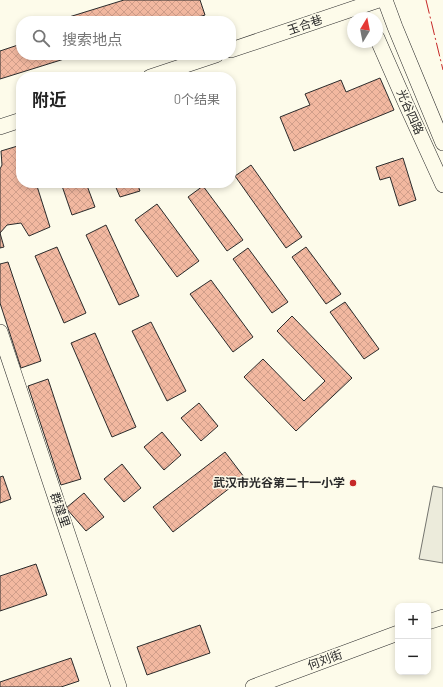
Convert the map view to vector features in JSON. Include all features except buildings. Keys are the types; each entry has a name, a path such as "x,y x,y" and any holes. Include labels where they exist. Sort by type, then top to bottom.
{"street":[{"name":"玉合巷","path":"236,48 364,8 379,0"},
{"name":"光谷四路","path":"385,0 443,143"},
{"name":"光谷四路","path":"381,48 443,185"},
{"path":"165,72 201,60"},
{"path":"0,127 16,122"},
{"name":"群建里","path":"0,332 119,687"},
{"path":"431,621 443,617"},
{"name":"何刘街","path":"253,687 395,634"}],"shaded area":[{"path":"433,486 443,488 443,563 419,559"}],"power":[{"path":"426,0 443,70"}],"place":[{"name":"武汉市光谷第二十一小学","path":"353,483"}]}
